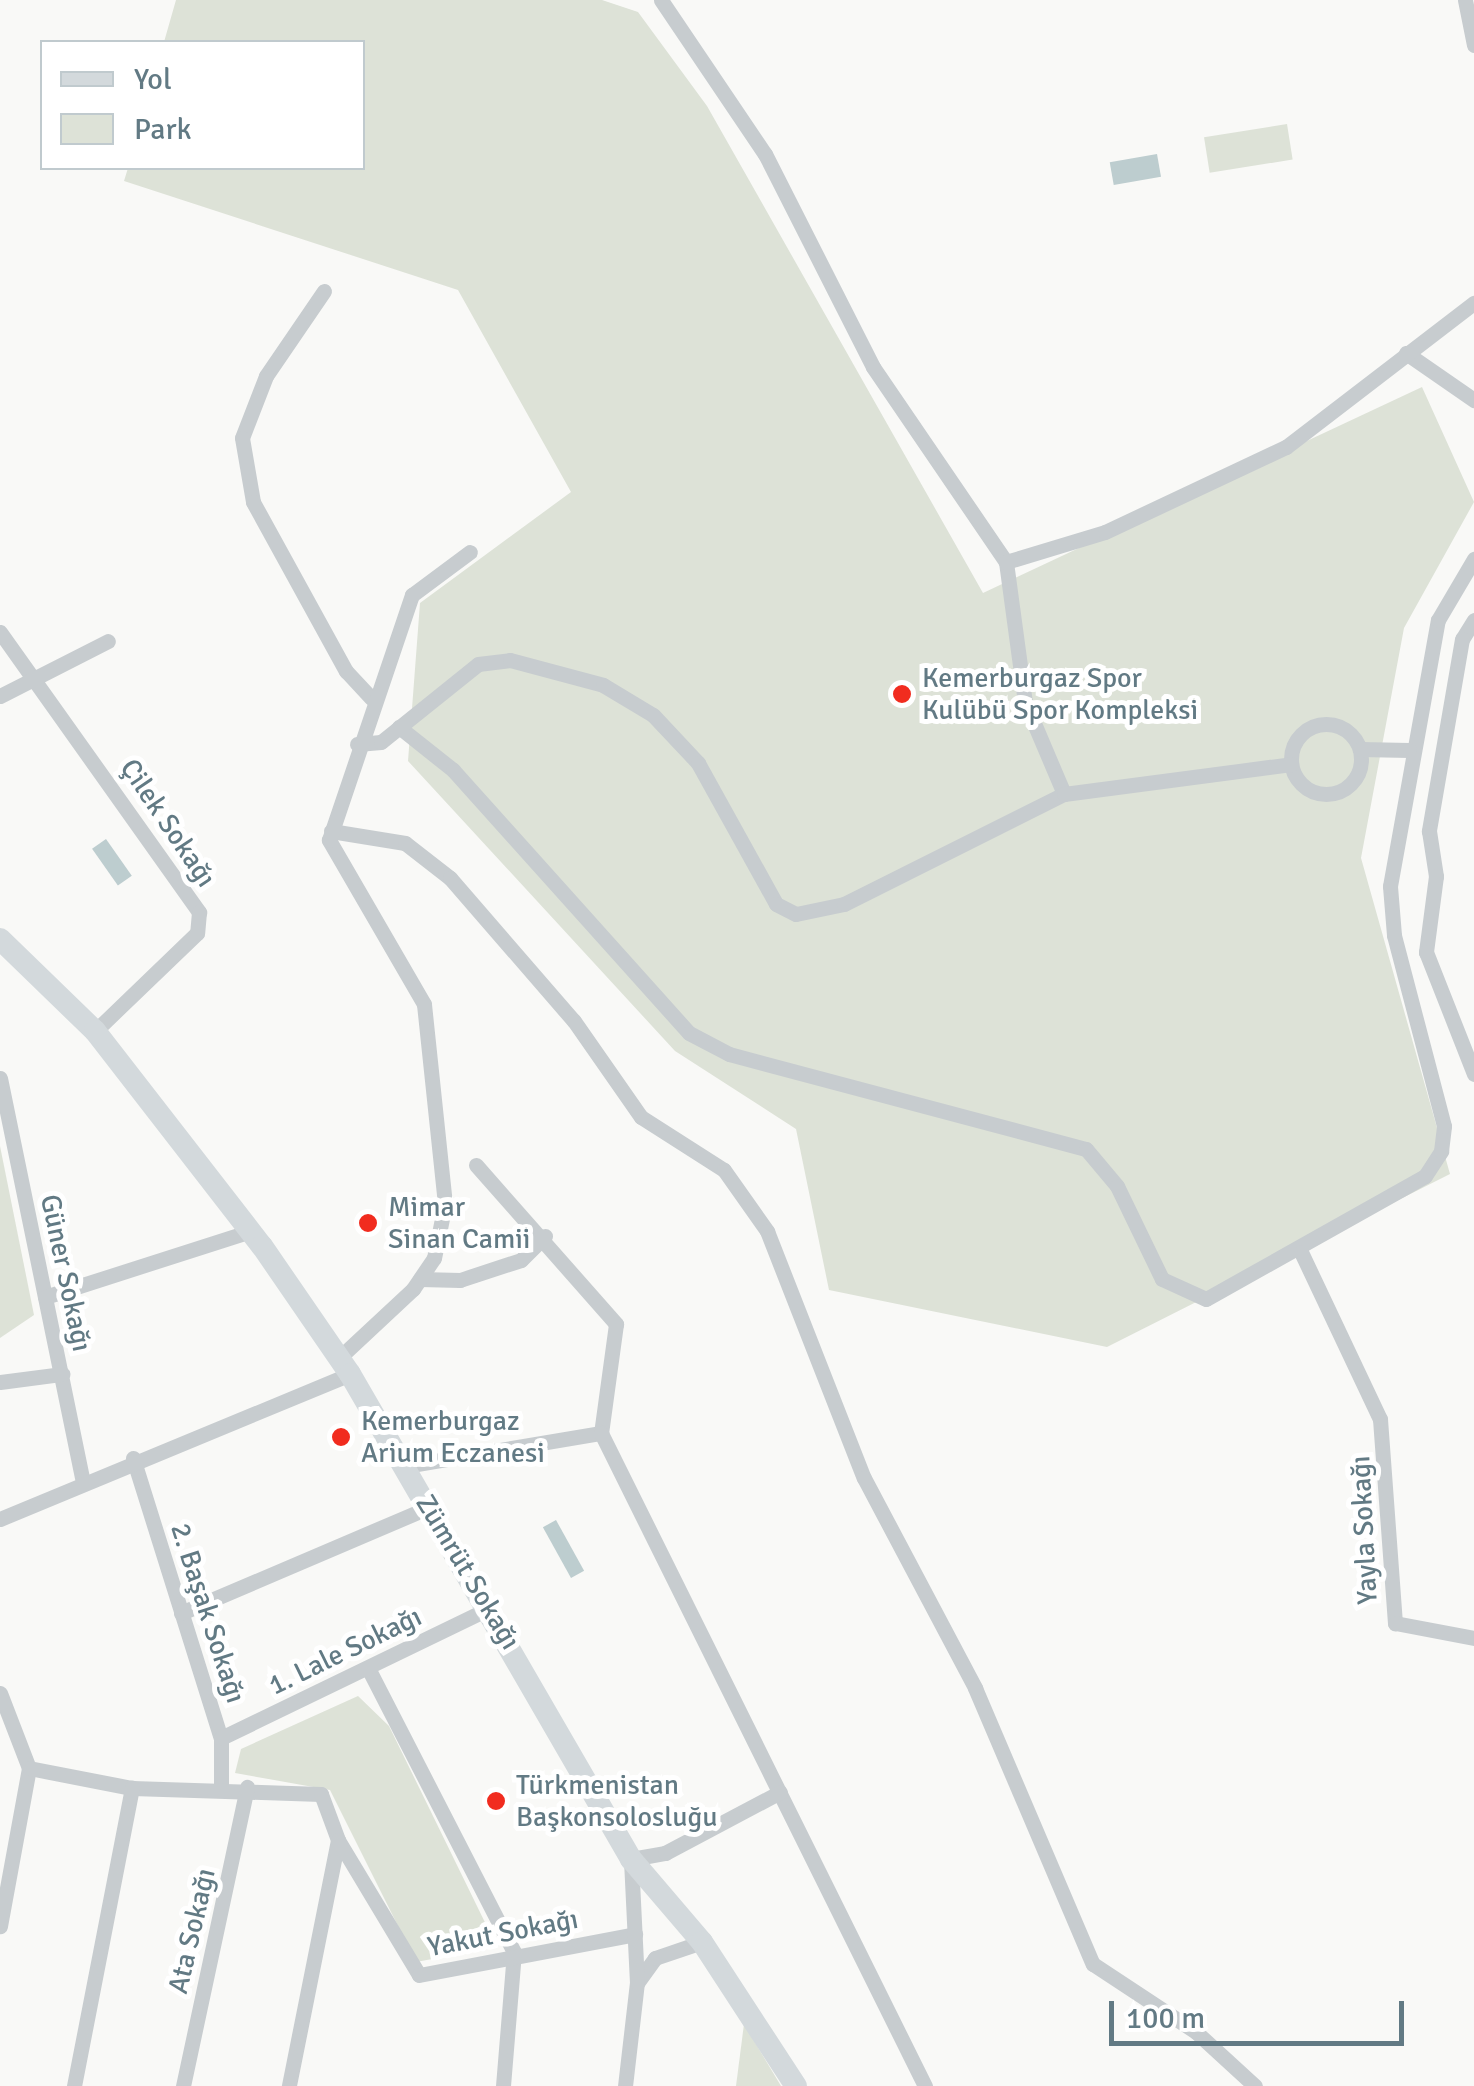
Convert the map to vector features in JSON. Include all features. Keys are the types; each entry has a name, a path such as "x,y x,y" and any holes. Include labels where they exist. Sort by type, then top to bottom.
{"street":[{"path":"660,0 765,154 873,366 1006,562 1025,702 1064,794"},
{"path":"1465,0 1474,44"},
{"path":"324,291 266,376 242,438 253,502 346,671 371,698"},
{"path":"1006,562 1105,532 1245,469 1474,303"},
{"path":"1406,353 1474,400"},
{"path":"0,1519 82,1478 344,1366 420,1279 445,1204 424,1004 335,861 331,831 371,698 416,588 470,552"},
{"path":"398,727 453,770 705,1045 1086,1149 1117,1186 1162,1279 1188,1298 1206,1298 1300,1252 1425,1176 1441,1150 1444,1126 1390,908 1409,750 1444,601 1474,559"},
{"path":"1474,620 1462,639 1429,831 1436,876 1426,952 1474,1074"},
{"name":"Çilek Sokağı","path":"0,632 199,912 196,933 95,1030"},
{"path":"0,696 108,641"},
{"path":"357,744 381,742 478,664 510,660 603,685 653,715 698,763 776,904 796,914 844,904 1064,794 1291,764"},
{"path":"1324,724 1346,730 1360,748 1353,782 1334,794 1310,791 1291,764 1295,741 1324,724"},
{"path":"1360,748 1409,750"},
{"path":"331,831 404,843 450,878 574,1021 641,1117 724,1170 767,1231 864,1478 975,1688 1094,1964 1196,2032 1255,2086"},
{"name":"Zümrüt Sokağı","path":"1,944 95,1030 250,1230 344,1366 430,1507 631,1860 702,1942 796,2086"},
{"name":"Güner Sokağı","path":"0,1078 82,1478"},
{"path":"476,1165 546,1236 616,1324 602,1433 925,2086"},
{"path":"45,1297 250,1230"},
{"path":"420,1279 460,1280 506,1265 546,1236"},
{"name":"Yayla Sokağı","path":"1300,1252 1380,1419 1394,1623 1474,1638"},
{"path":"0,1382 62,1374"},
{"path":"405,1466 602,1433"},
{"name":"2. Başak Sokağı","path":"132,1458 221,1738 221,1785"},
{"path":"182,1613 430,1507"},
{"name":"1. Lale Sokağı","path":"221,1738 490,1608"},
{"path":"368,1668 514,1952 504,2086"},
{"path":"0,1693 29,1768 0,1926"},
{"path":"29,1768 132,1788 221,1785 321,1794 338,1840 289,2086"},
{"name":"Ata Sokağı","path":"182,2086 247,1787"},
{"path":"74,2086 132,1788"},
{"path":"625,2086 637,1982 631,1860 664,1853 780,1792"},
{"name":"Yakut Sokağı","path":"338,1840 408,1969 446,1972 514,1952 635,1934"},
{"path":"637,1982 656,1958 702,1942"}],"green space":[{"name":"Kemerburgaz Spor Kulübü Spor Kompleksi","path":"176,0 602,0 638,12 707,106 983,593 1422,387 1474,502 1404,628 1361,858 1450,1174 1107,1347 829,1290 796,1129 675,1051 408,761 420,603 571,492 458,290 124,181 127,170 365,170 365,40 165,40"},
{"path":"1287,124 1293,160 1210,173 1204,137"},
{"path":"0,1146 34,1315 0,1338"},
{"path":"358,1696 389,1726 497,1947 416,1962 330,1790 235,1773 241,1749"},
{"path":"744,2024 781,2086 736,2086"}],"shaded area":[{"path":"1157,154 1161,177 1114,185 1110,162"},
{"path":"106,839 132,876 118,886 92,849"},
{"path":"556,1520 584,1571 571,1578 543,1527"}],"place":[{"name":"Kemerburgaz Spor Kulübü Spor Kompleksi","path":"902,694"},
{"name":"Mimar Sinan Camii","path":"368,1223"},
{"name":"Kemerburgaz Arium Eczanesi","path":"341,1437"},
{"name":"Türkmenistan Başkonsolosluğu","path":"496,1801"}]}
